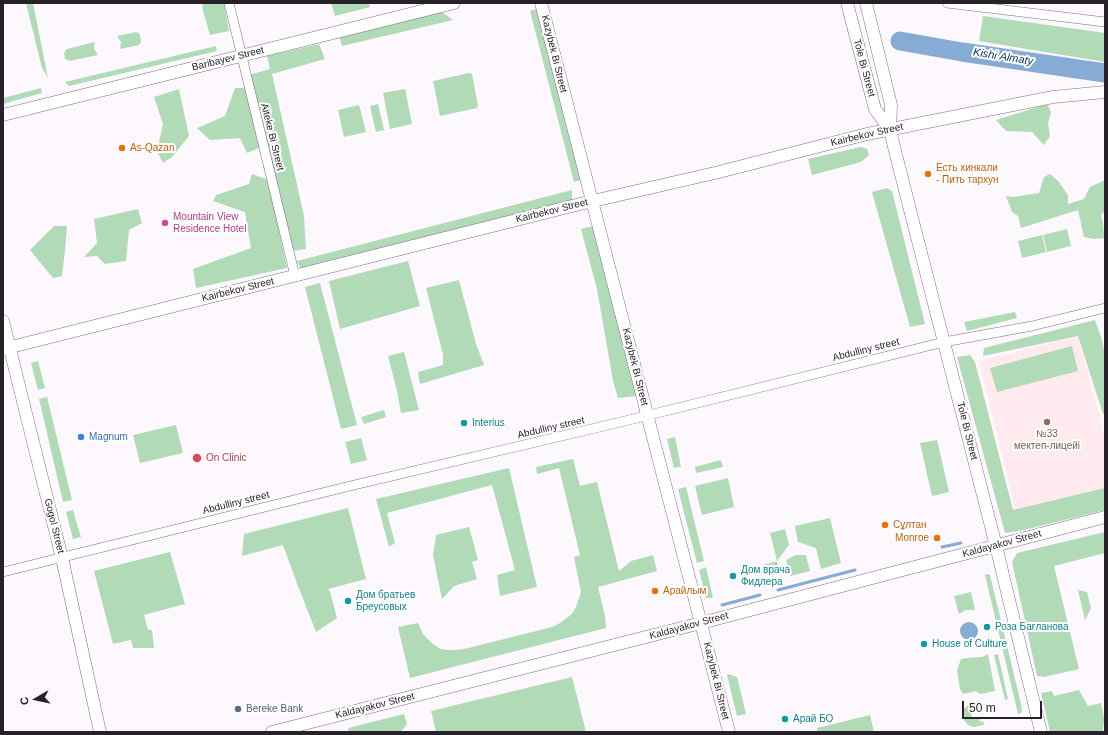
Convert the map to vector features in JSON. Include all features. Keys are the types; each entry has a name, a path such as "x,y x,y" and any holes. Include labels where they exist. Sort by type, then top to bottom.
{"street":[{"name":"Aiteke Bi Street","path":"229,3 295,276"},
{"name":"Baribayev Street","path":"3,115 454,3"},
{"name":"Kazybek Bi Street","path":"541,3 729,732"},
{"name":"Tole Bi Street","path":"847,3 875,109 890,130"},
{"name":"Tole Bi Street","path":"866,3 891,105 890,130 996,546 1041,732"},
{"path":"947,3 1105,22"},
{"name":"Kairbekov Street","path":"6,348 592,201 719,172 867,134 1053,97 1105,92"},
{"name":"Abdulliny street","path":"3,572 315,495 647,416 944,342 1032,326 1105,308"},
{"name":"Gogol Street","path":"3,320 6,348 62,558 100,732"},
{"name":"Kaldayakov Street","path":"272,732 701,623 1105,517"}],"shaded area":[{"name":"№33 мектеп-лицейі","path":"1078,336 1105,436 1105,493 1016,513 979,361"}],"green space":[{"path":"26,3 33,3 48,78 42,68"},
{"path":"202,3 224,3 229,31 210,35"},
{"path":"331,3 369,3 370,7 335,16"},
{"path":"540,8 584,179 574,182 530,11"},
{"path":"442,12 453,20 342,46 339,36"},
{"path":"983,16 1105,33 1105,62 979,41"},
{"path":"136,32 140,34 141,42 139,45 120,49 121,42 117,36"},
{"path":"95,42 94,49 98,55 70,61 65,59 64,53 67,49"},
{"path":"319,44 325,59 272,74 304,216 306,249 291,251 249,75 270,69 267,56"},
{"path":"216,46 217,51 69,86 65,82"},
{"path":"469,73 472,74 478,105 477,108 440,116 433,81"},
{"path":"41,88 42,93 3,104 3,98"},
{"path":"235,88 246,88 259,148 247,153 240,138 210,140 197,128 225,116"},
{"path":"179,89 189,136 172,157 163,163 157,151 163,124 154,97"},
{"path":"405,89 412,124 390,129 383,93"},
{"path":"378,104 384,130 376,132 370,106"},
{"path":"1047,104 1051,112 1048,123 1050,136 1044,145 1032,132 1006,131 996,120"},
{"path":"359,105 366,132 344,137 338,110"},
{"path":"861,147 867,149 869,155 861,162 812,175 808,159"},
{"path":"252,174 268,180 287,268 196,288 193,269 251,248 245,212 213,201 216,195 249,184"},
{"path":"1050,174 1058,181 1068,195 1068,204 1084,199 1090,187 1105,180 1105,212 1101,214 1104,238 1093,239 1084,237 1078,210 1021,228 1018,216 1012,212 1006,196 1013,197 1039,193 1044,177"},
{"path":"887,188 892,191 925,324 910,327 872,192"},
{"path":"572,190 572,201 301,269 297,261"},
{"path":"138,209 142,223 129,230 126,261 105,264 97,256 84,257 97,243 94,219"},
{"path":"54,226 67,226 62,276 53,278 30,250"},
{"path":"593,226 637,396 618,398 613,381 597,289 581,229"},
{"path":"1067,229 1071,246 1047,252 1043,235"},
{"path":"1042,235 1046,252 1022,258 1018,241"},
{"path":"408,261 420,306 340,329 329,281"},
{"path":"459,280 476,344 484,365 420,384 418,372 443,365 443,354 426,288"},
{"path":"320,283 357,425 341,429 305,287"},
{"path":"1015,312 1017,318 967,331 964,322"},
{"path":"1095,320 1102,340 1105,355 1105,415 1103,414 1078,336 983,356 984,348"},
{"path":"1072,346 1078,371 997,392 990,368"},
{"path":"404,352 419,410 401,413 388,356"},
{"path":"970,355 975,362 1013,510 1105,488 1105,510 1024,530 1005,533 957,357"},
{"path":"38,361 45,388 38,390 31,363"},
{"path":"47,397 72,500 63,502 39,399"},
{"path":"384,410 386,417 364,424 361,417"},
{"path":"176,425 183,453 140,463 133,435"},
{"path":"675,437 681,467 674,468 667,439"},
{"path":"361,438 367,460 351,464 345,442"},
{"path":"937,440 949,492 932,496 920,443"},
{"path":"573,459 580,486 597,482 619,571 631,561 653,555 657,571 598,587 605,616 606,628 410,678 398,627 418,623 423,634 434,645 441,649 456,650 552,627 572,614 581,592 574,557 580,555 559,468 537,474 536,467"},
{"path":"721,460 723,467 696,473 695,467"},
{"path":"509,468 537,587 500,596 497,575 515,570 492,485 387,513 395,543 389,547 376,499"},
{"path":"728,478 734,507 702,515 695,486"},
{"path":"686,487 704,561 697,563 678,489"},
{"path":"348,508 366,579 328,589 337,618 316,632 283,545 242,556 244,534"},
{"path":"73,510 81,537 73,539 66,512"},
{"path":"830,518 841,563 821,569 816,548 798,542 795,526"},
{"path":"469,527 478,560 472,562 477,579 454,586 442,599 433,555 436,535"},
{"path":"785,529 789,545 777,561 770,533"},
{"path":"1105,532 1105,553 1054,566 1079,669 1044,677 1037,676 1012,562 1017,553"},
{"path":"170,552 185,604 144,615 148,630 152,630 154,648 133,648 131,640 113,644 94,571"},
{"path":"796,555 806,555 810,571 790,576 786,560"},
{"path":"777,561 779,570 765,574 763,565"},
{"path":"706,567 713,598 706,598 699,570"},
{"path":"985,575 990,575 1021,704 1022,710 1021,713 1018,714"},
{"path":"1078,590 1087,592 1091,608 1085,620"},
{"path":"971,592 975,610 966,610 959,614 954,596"},
{"path":"988,654 995,691 980,694 976,691 963,694 960,689 957,670 961,659 982,657"},
{"path":"998,654 1008,699 1005,700 994,655"},
{"path":"728,674 737,677 746,714 737,716"},
{"path":"572,677 586,732 436,732 431,711"},
{"path":"1079,690 1088,706 1101,703 1104,718 1103,731 1050,732 1041,693 1052,691 1054,696"},
{"path":"980,701 981,706 978,707 979,711 971,713 972,718 979,717 980,722 983,721 984,725 973,727 968,725 962,714 964,709 970,703"},
{"path":"404,714 407,724 401,732 349,732 348,728"},
{"path":"870,715 874,732 818,732 817,728"}],"water":[{"path":"969,622 975,625 978,631 975,637 969,640 963,637 960,631 963,625"}],"waterway":[{"name":"Kіshі Almaty","path":"900,41 962,52 1105,73"},
{"path":"942,547 961,543"},
{"path":"778,590 855,570"},
{"path":"722,605 760,595"}],"place":[{"name":"As-Qazan","path":"122,148"},
{"name":"Есть хинкали - Пить тархун","path":"928,174"},
{"name":"Mountain View Residence Hotel","path":"165,223"},
{"name":"№33 мектеп-лицейі","path":"1047,422"},
{"name":"Interius","path":"464,423"},
{"name":"Magnum","path":"81,437"},
{"name":"On Clinic","path":"197,458"},
{"name":"Сұлтан","path":"885,525"},
{"name":"Monroe","path":"937,538"},
{"name":"Дом врача Фидлера","path":"733,576"},
{"name":"Арайлым","path":"655,591"},
{"name":"Дом братьев Бреусовых","path":"348,601"},
{"name":"Роза Бағланова","path":"987,627"},
{"name":"House of Culture","path":"924,644"},
{"name":"Bereke Bank","path":"238,709"},
{"name":"Арай БО","path":"785,719"}]}
